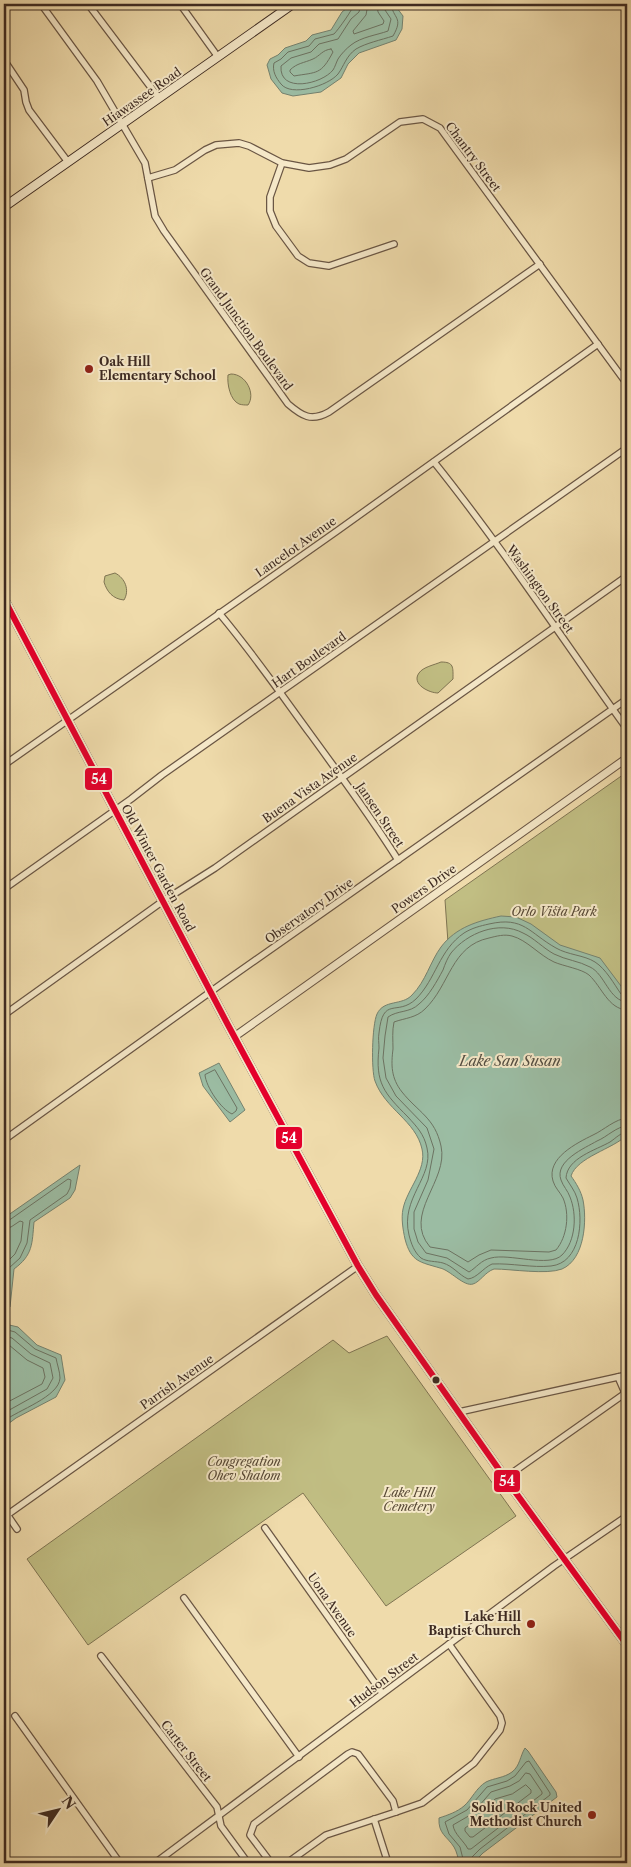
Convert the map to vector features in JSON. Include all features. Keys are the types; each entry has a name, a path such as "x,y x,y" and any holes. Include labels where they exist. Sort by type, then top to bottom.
{"main road":[{"name":"Hiawassee Road","path":"4,207 294,4"},
{"name":"Old Winter Garden Road","path":"4,599 210,992 358,1266 376,1295 505,1478 627,1643"}],"street":[{"name":"Grand Junction Boulevard","path":"41,4 97,81 145,163 155,216 164,231 288,404 301,414 310,417 321,416 329,412 540,264"},
{"path":"88,4 159,98"},
{"path":"180,4 218,57"},
{"path":"4,60 24,90 29,110 68,162"},
{"name":"Chantry Street","path":"148,178 175,170 216,145 239,143 282,163 310,168 330,165 346,159 400,122 423,119 440,128 627,384"},
{"path":"282,163 270,197 270,211 276,226 298,256 309,263 330,266 394,244"},
{"name":"Lancelot Avenue","path":"4,765 598,344"},
{"name":"Hart Boulevard","path":"4,889 627,448"},
{"name":"Washington Street","path":"434,462 494,541 627,729"},
{"name":"Buena Vista Avenue","path":"4,1015 163,901 215,868 556,628 627,576"},
{"name":"Jansen Street","path":"220,613 248,648 377,825 398,860"},
{"name":"Observatory Drive","path":"4,1140 210,992 627,699"},
{"name":"Powers Drive","path":"234,1037 627,758"},
{"name":"Parrish Avenue","path":"5,1513 358,1266"},
{"path":"459,1412 627,1376"},
{"path":"505,1478 626,1393 618,1377"},
{"path":"5,1513 17,1529"},
{"name":"Hudson Street","path":"156,1863 448,1644 564,1559 627,1516"},
{"name":"Uona Avenue","path":"265,1528 382,1693"},
{"path":"184,1598 299,1757"},
{"path":"287,1863 326,1835 422,1803 474,1763 500,1730 502,1723 500,1716 448,1644"},
{"name":"Carter Street","path":"101,1656 217,1806 220,1826 248,1863"},
{"path":"15,1716 120,1863"},
{"path":"271,1863 250,1835 254,1824 352,1752 358,1754 393,1801 396,1812"},
{"path":"374,1820 388,1863"}],"green space":[{"path":"228,375 241,377 248,385 251,396 248,405 239,404 233,399 228,379"},
{"path":"115,573 119,575 126,585 127,592 124,600 111,594 104,582 105,576"},
{"path":"441,662 451,664 453,679 438,693 422,687 417,681 419,673"},
{"name":"Orlo Vista Park","path":"627,772 627,1093 450,971 445,900"},
{"name":"Congregation Ohev Shalom","path":"387,1336 516,1516 386,1606 303,1493 88,1645 27,1559 333,1340 349,1353"}],"water":[{"path":"352,4 394,4 403,16 402,29 396,40 359,53 348,64 341,78 321,92 293,96 282,93 271,79 267,65 270,59 278,55 285,48 306,41 312,35 331,30 342,12"},
{"name":"Lake San Susan","path":"501,916 516,917 531,924 560,945 600,958 627,994 627,1135 588,1158 575,1169 571,1176 582,1197 585,1218 580,1248 570,1264 562,1269 547,1272 494,1269 476,1283 469,1284 461,1281 444,1269 417,1260 407,1247 402,1213 422,1164 422,1149 414,1130 386,1100 375,1081 373,1037 375,1020 380,1009 408,998 417,990 437,953 453,934 484,920"},
{"path":"219,1063 245,1110 230,1122 203,1086 199,1073"},
{"path":"80,1165 75,1190 70,1198 34,1222 33,1237 28,1254 14,1269 10,1307 4,1312 4,1218"},
{"path":"4,1325 18,1327 37,1345 61,1355 65,1380 56,1397 16,1418 4,1427"},
{"path":"525,1748 556,1792 557,1797 483,1853 473,1863 459,1863 454,1847 441,1831 439,1818 461,1808 479,1787 486,1782 506,1776 515,1770"}],"transit line":[{"name":"54","path":"4,599 228,1025 358,1266 376,1295 505,1478 627,1645"}],"place":[{"name":"Oak Hill Elementary School","path":"89,369"},
{"name":"Lake Hill Baptist Church","path":"531,1624"},
{"name":"Solid Rock United Methodist Church","path":"592,1815"}],"park label":[{"name":"Lake Hill Cemetery","path":"409,1500"}]}
